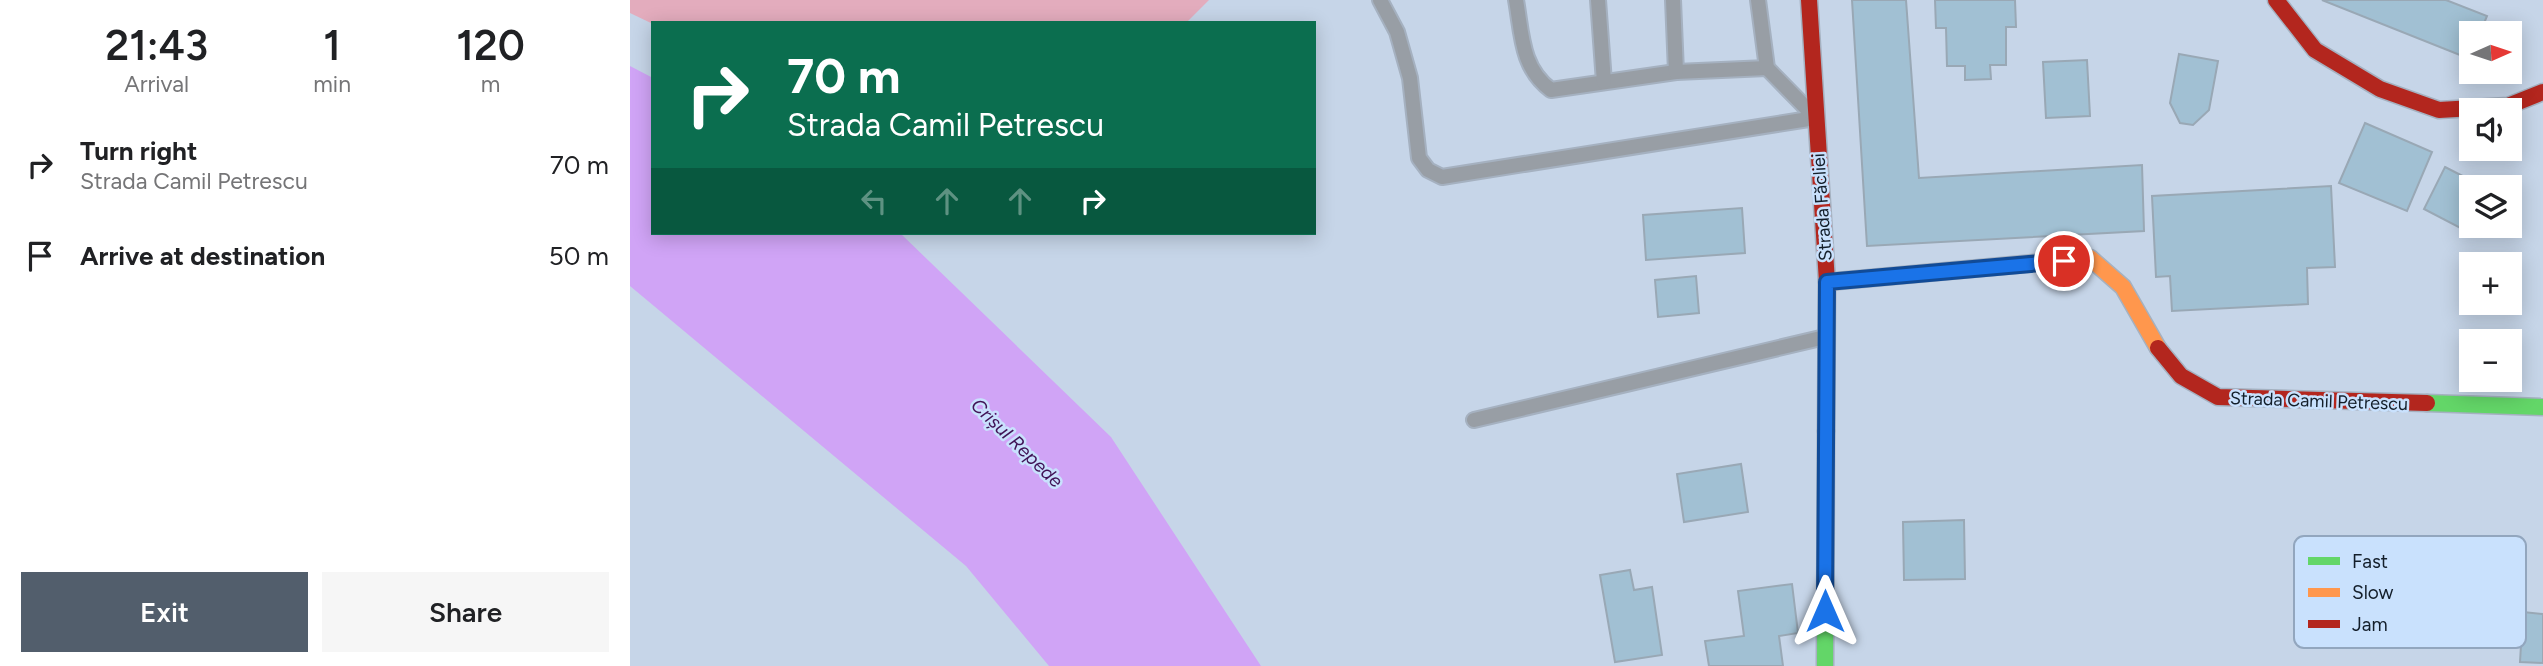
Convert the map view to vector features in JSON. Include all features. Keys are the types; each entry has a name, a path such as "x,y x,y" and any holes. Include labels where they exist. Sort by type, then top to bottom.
{"street":[{"name":"Strada Făcliei","path":"1809,0 1827,282 1825,666"},
{"path":"2276,0 2315,50 2380,89 2439,110 2508,106 2543,92"},
{"name":"Strada Camil Petrescu","path":"1827,282 2090,258 2122,284 2168,366 2190,386 2218,397 2543,407"}],"lane":[{"path":"1380,0 1397,32 1410,78 1419,158 1428,170 1442,177 1816,118"},
{"path":"1516,0 1526,62 1535,78 1550,90 1676,72 1767,68"},
{"path":"1598,0 1604,82"},
{"path":"1673,0 1676,72"},
{"path":"1758,0 1767,68 1816,118"},
{"path":"1474,420 1826,336"}],"shaded area":[{"path":"630,0 1209,0 1188,21 651,23 630,13"}],"water":[{"name":"Crișul Repede","path":"630,66 651,77 651,235 902,235 1111,437 1261,666 1049,666 966,566 630,286"}],"building":[{"path":"1852,0 1906,0 1919,178 2142,165 2144,231 1867,246"},
{"path":"1935,0 2015,0 2016,27 2006,27 2006,65 1990,65 1991,79 1965,80 1965,66 1947,66 1946,28 1936,28"},
{"path":"2322,0 2446,0 2487,16 2485,21 2459,21 2459,55"},
{"path":"2179,54 2218,61 2209,110 2193,125 2180,123 2170,103"},
{"path":"2087,60 2090,116 2046,118 2043,62"},
{"path":"2365,123 2432,152 2407,211 2339,183"},
{"path":"2445,167 2461,175 2459,227 2424,209"},
{"path":"2331,186 2335,267 2307,268 2308,304 2172,311 2170,276 2156,277 2152,196"},
{"path":"1742,208 1745,253 1646,260 1643,215"},
{"path":"1696,276 1699,313 1658,317 1655,280"},
{"path":"1741,464 1748,512 1684,522 1677,474"},
{"path":"1964,520 1965,579 1904,580 1903,522"},
{"path":"1630,570 1634,590 1652,587 1662,655 1615,662 1600,575"},
{"path":"1792,584 1798,633 1779,636 1783,666 1709,666 1705,641 1744,636 1738,591"},
{"path":"2526,612 2543,614 2543,663 2520,662 2521,648 2526,648"}],"traffic: fast":[{"path":"2427,403 2543,407"},
{"path":"1825,666 1826,431"}],"traffic: slow":[{"path":"1827,282 2090,258 2123,287 2158,348"}],"traffic: jam":[{"path":"1809,0 1827,282 1826,431"},
{"path":"2276,0 2315,50 2380,89 2439,110 2508,106 2543,92"},
{"path":"2158,348 2181,376 2218,397 2427,403"}],"route":[{"path":"1825,611 1827,282 2064,261"}]}
